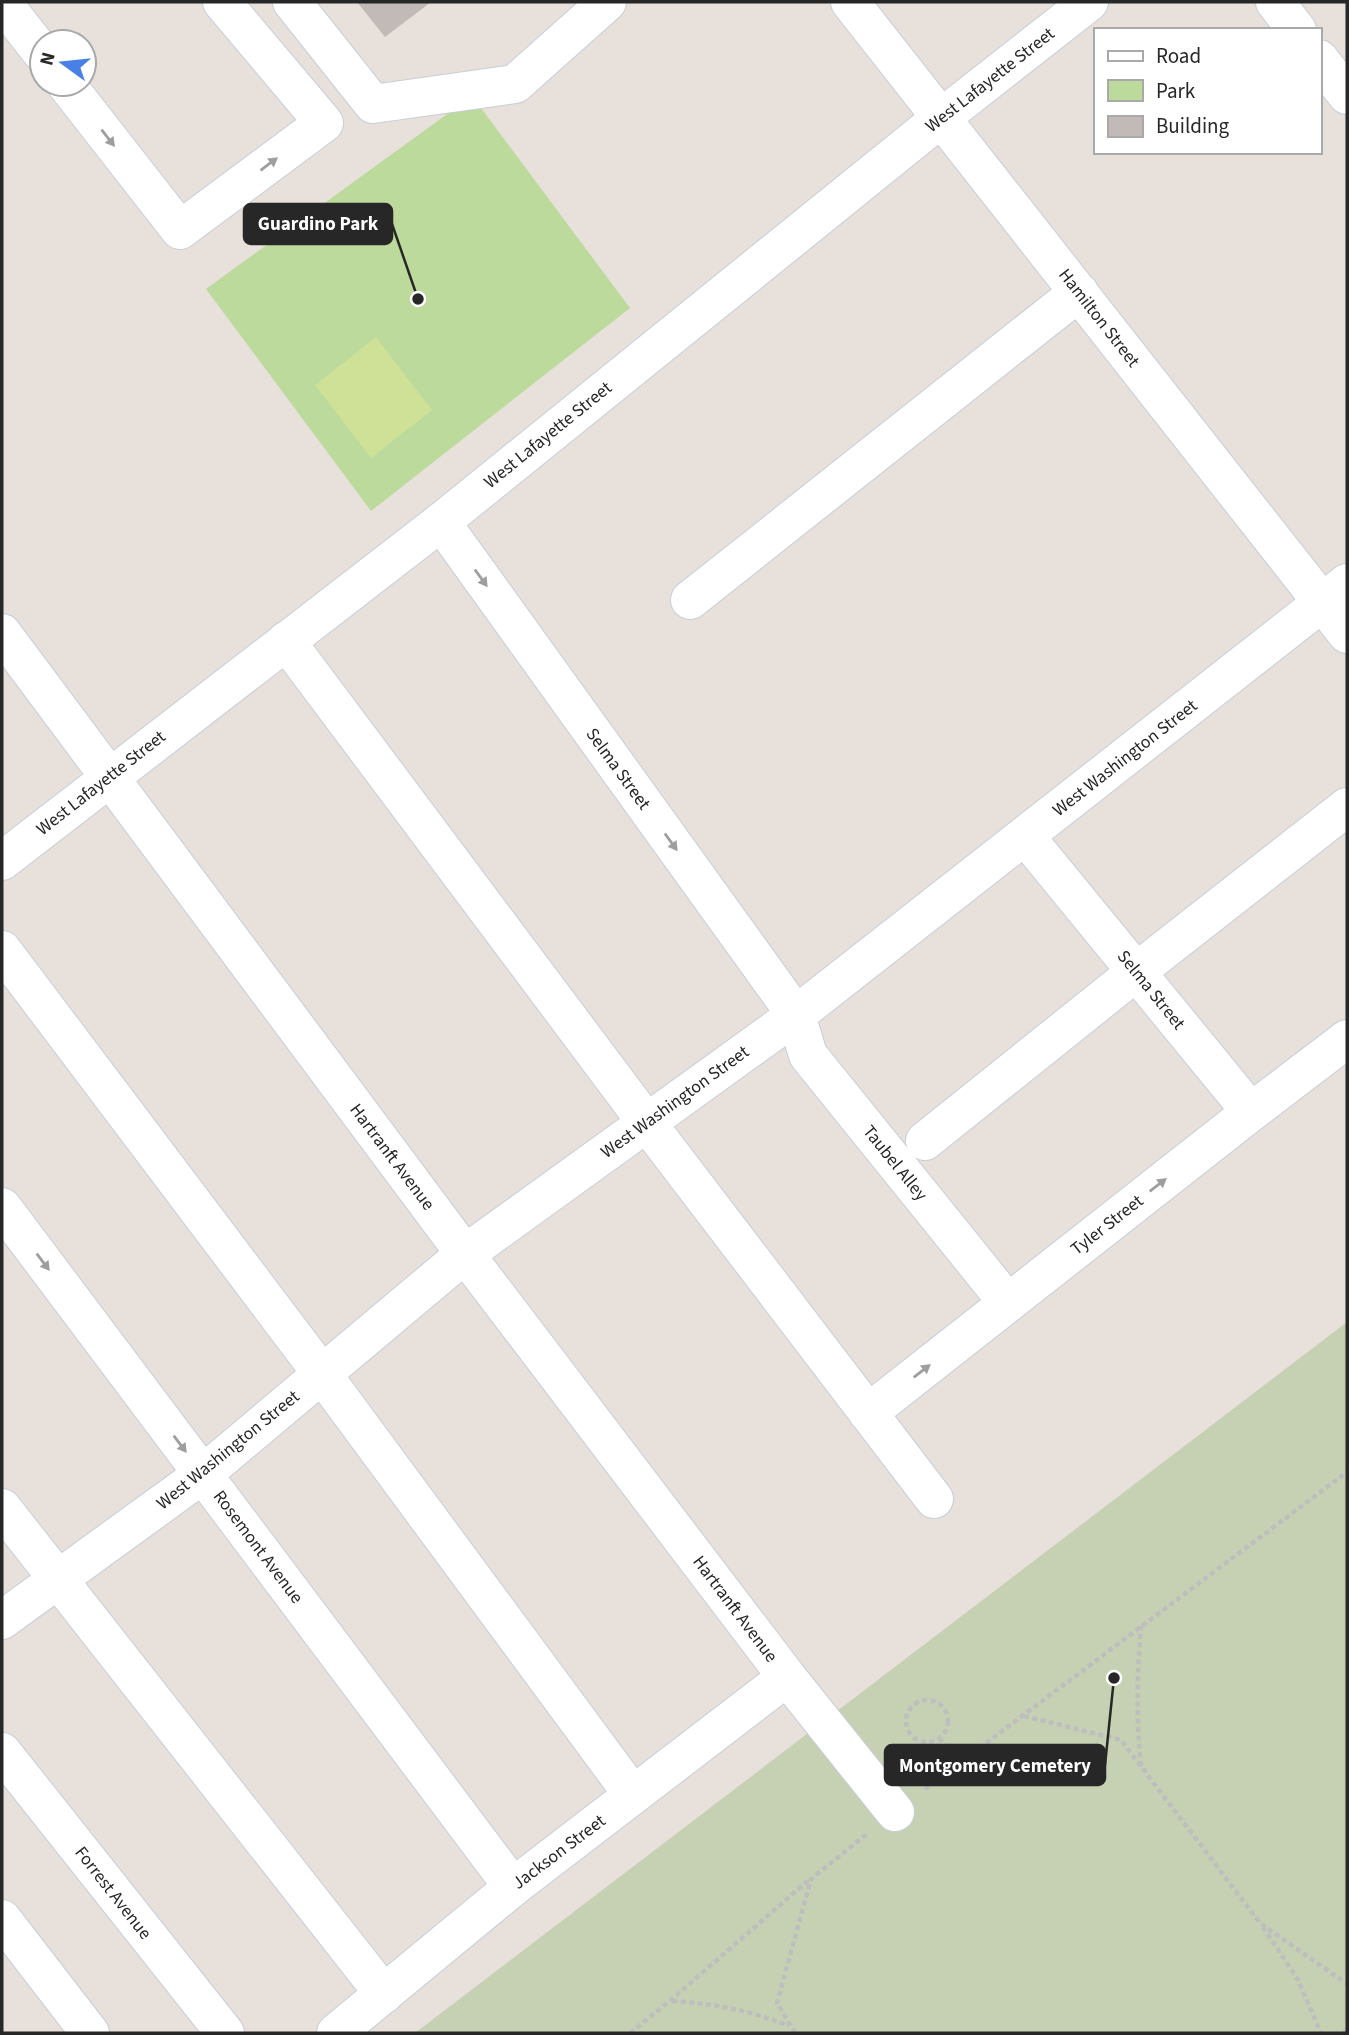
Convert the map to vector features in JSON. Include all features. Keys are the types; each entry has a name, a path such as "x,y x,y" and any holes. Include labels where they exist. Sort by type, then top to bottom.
{"street":[{"path":"2,2 28,36"},
{"path":"77,98 180,230 324,123 222,2"},
{"path":"292,2 373,104 514,83 607,2"},
{"name":"Hamilton Street","path":"850,2 1079,292 1335,592 1347,634"},
{"name":"West Lafayette Street","path":"2,861 440,523 941,118 1089,2"},
{"path":"1275,2 1295,28"},
{"path":"1321,62 1347,95"},
{"path":"690,600 1079,292"},
{"name":"Selma Street","path":"440,523 796,1015"},
{"name":"West Washington Street","path":"2,1620 203,1474 465,1254 796,1015 1335,592"},
{"name":"Hartranft Avenue","path":"2,633 465,1254 787,1677 895,1812"},
{"path":"286,641 647,1123 934,1499"},
{"path":"925,1141 1347,807"},
{"name":"Selma Street","path":"1025,836 1251,1112"},
{"path":"2,950 322,1374 633,1795"},
{"name":"Taubel Alley","path":"796,1015 808,1055 1008,1303"},
{"name":"Tyler Street","path":"868,1413 1251,1112 1347,1040"},
{"name":"Rosemont Avenue","path":"2,1208 513,1886"},
{"path":"2,1508 384,1994"},
{"name":"Jackson Street","path":"336,2033 513,1886 787,1677"},
{"name":"Forrest Avenue","path":"2,1752 225,2033"},
{"path":"2,1919 90,2033"}],"path":[{"path":"630,2033 811,1879 895,1812 1347,1472"},
{"path":"1141,1626 1137,1711 1141,1767"},
{"path":"927,1699 944,1708 948,1727 939,1738 926,1742 912,1736 908,1730 906,1716 914,1703 927,1699"},
{"path":"1023,1716 1121,1740 1260,1923 1298,1980 1321,2033"},
{"path":"939,1738 962,1762"},
{"path":"795,2033 777,2003 811,1879"},
{"path":"1260,1923 1347,1984"},
{"path":"671,2000 717,2004 758,2014 790,2027"},
{"path":"1343,2033 1347,2030"}],"green space":[{"path":"472,96 630,308 371,511 206,289"},
{"path":"376,337 432,410 371,458 315,385"},
{"path":"1347,1322 1347,2033 415,2033"}],"building":[{"path":"357,2 431,2 385,37"}],"place":[{"name":"Guardino Park","path":"418,299"},
{"name":"Montgomery Cemetery","path":"1114,1678"}]}
